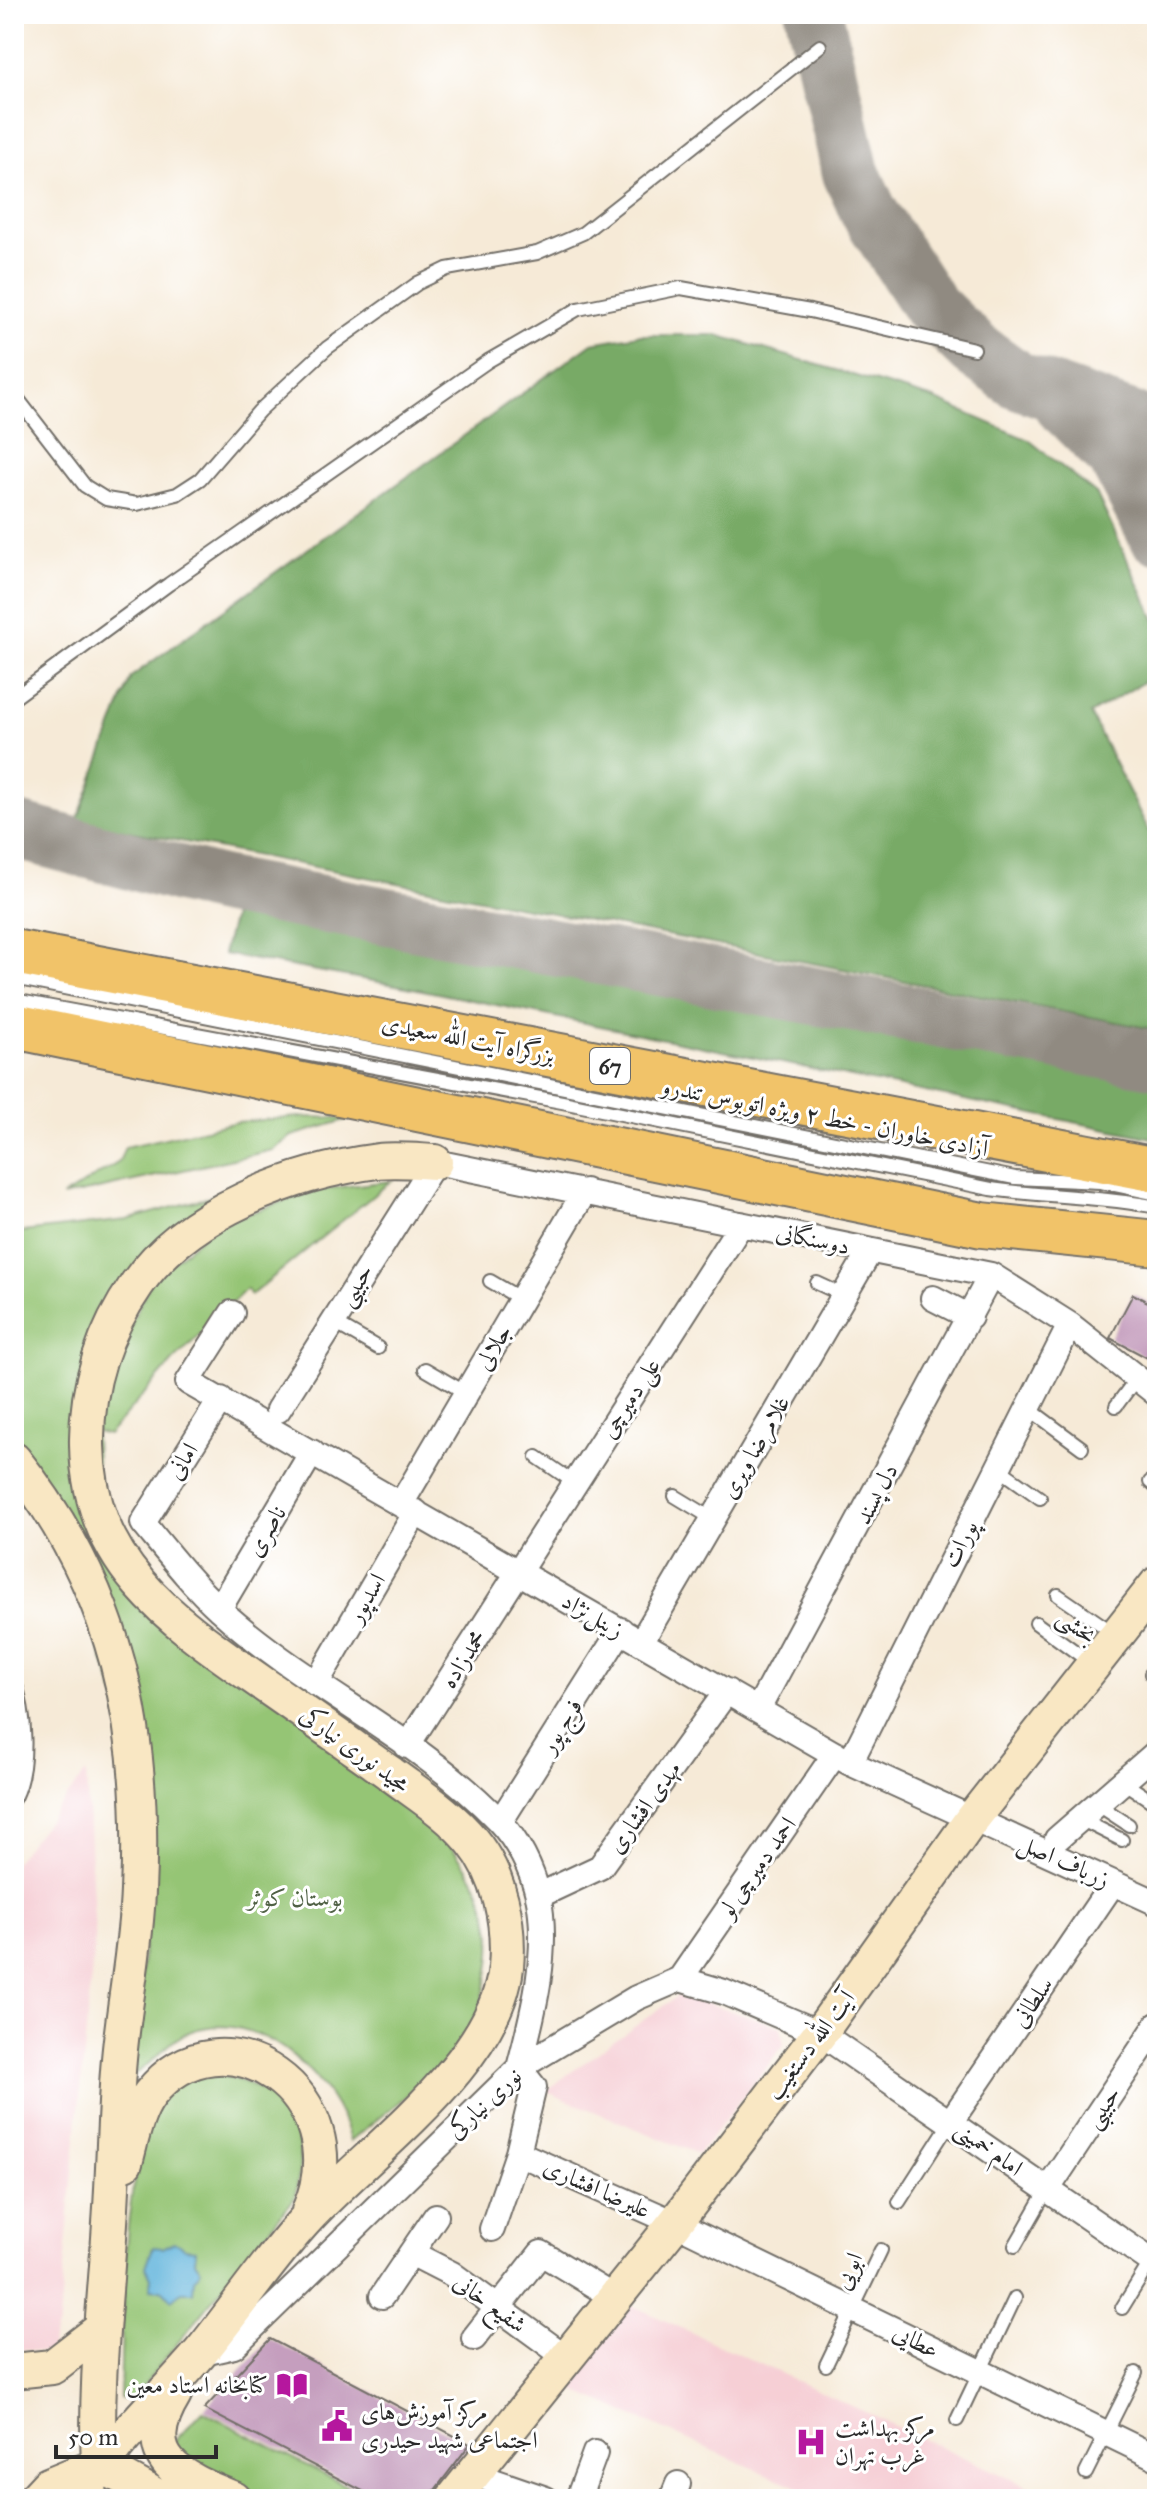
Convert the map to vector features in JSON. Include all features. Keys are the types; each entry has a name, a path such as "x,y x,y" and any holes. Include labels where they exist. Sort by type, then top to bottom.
{"highway":[{"name":"بزرگراه آیت الله سعیدی","path":"14,952 1157,1170"},
{"path":"14,1026 982,1225 1157,1243"},
{"path":"14,1051 168,1060"}],"main road":[{"name":"مجید نوری نیارکی","path":"80,2499 99,2464 199,2354 306,2219 466,2060 493,2015 506,1972 508,1936 503,1906 492,1875 475,1844 455,1822 184,1629 146,1595 126,1568 97,1509 87,1468 87,1418 94,1372 111,1328 139,1281 181,1236 250,1198 332,1170 381,1161 435,1162"},
{"path":"14,1460 70,1541 107,1621 131,1713 139,1795 138,1893 119,2058 110,2222 100,2330 99,2464 162,2499"},
{"name":"آیت الله دستغیب","path":"463,2487 675,2223 820,2033 972,1819 1157,1584"},
{"path":"110,2222 133,2132 148,2096 168,2075 192,2060 213,2056 255,2064 288,2083 315,2121 322,2156 321,2182 306,2219"},
{"path":"14,2371 52,2367 100,2330"},
{"path":"199,2354 165,2409 157,2436 160,2448 179,2472 197,2484 234,2499"},
{"name":"مجید نوری نیارکی","path":"35,2499 48,2485 99,2464"}],"street":[{"name":"دوسنگانی","path":"435,1162 991,1275 1070,1325 1157,1394"},
{"name":"حبیبی","path":"278,1410 435,1162"},
{"name":"جلالی","path":"409,1508 466,1393 585,1191"},
{"name":"علی دمیرچی","path":"519,1571 741,1224"},
{"name":"غلامرضا ویری","path":"631,1636 713,1519 870,1251"},
{"name":"دل پسند","path":"758,1709 991,1275"},
{"path":"933,1298 970,1317"},
{"name":"زینل‌نژاد","path":"232,1313 188,1382 842,1758 972,1819"},
{"name":"پورات","path":"842,1758 998,1468 1070,1325"},
{"name":"امانی","path":"219,1609 143,1523 221,1399"},
{"name":"ناصری","path":"219,1609 312,1452"},
{"name":"اسدپور","path":"316,1684 409,1508"},
{"name":"محمدزاده","path":"407,1746 519,1571"},
{"path":"219,1609 316,1684 407,1746 500,1822 524,1855 538,1896 540,1950 535,2007 519,2068"},
{"name":"فرج پور","path":"500,1822 631,1636"},
{"name":"مهدی افشاری","path":"538,1896 600,1867 727,1691"},
{"path":"1057,1839 1157,1752"},
{"name":"احمد دمیرچی لو","path":"680,1979 842,1758"},
{"name":"زرباف اصل","path":"972,1819 1157,1903"},
{"name":"سلطانی","path":"951,2121 1113,1883"},
{"path":"680,1979 724,1992 820,2033"},
{"name":"نوری نیارکی","path":"199,2354 234,2346 519,2068 636,1998 680,1979"},
{"name":"حبیبی","path":"1047,2190 1157,2025"},
{"name":"امام خمینی","path":"820,2033 1047,2190 1155,2259"},
{"name":"علیرضا افشاری","path":"492,2229 518,2153 534,2087 519,2068"},
{"name":"علیرضا افشاری","path":"518,2153 675,2223"},
{"path":"382,2296 436,2216"},
{"name":"عطایی","path":"675,2223 1157,2458"},
{"name":"شفیع خانی","path":"411,2253 452,2274 567,2358"},
{"path":"474,2338 541,2253 615,2298"},
{"path":"578,2499 595,2453"},
{"path":"463,2487 546,2499"}],"lane":[{"path":"14,394 85,486 106,499 137,504 177,494 200,479 259,411 327,348 418,283 447,269 537,253 583,233 820,46"},
{"path":"14,698 475,370 578,309 681,288 810,311 974,349"},
{"name":"آزادی خاوران - خط ۲ ویژه اتوبوس تندرو","path":"14,978 1015,1178 1100,1182 1157,1194"},
{"name":"آزادی خاوران - خط ۲ ویژه اتوبوس تندرو","path":"14,1000 562,1102 991,1189 1049,1198 1119,1199 1157,1207"},
{"path":"490,1281 521,1299"},
{"path":"817,1283 843,1295"},
{"path":"332,1322 378,1348"},
{"path":"425,1369 466,1393"},
{"path":"1116,1406 1136,1379"},
{"path":"1028,1408 1082,1448"},
{"path":"537,1457 575,1483"},
{"path":"998,1468 1040,1498"},
{"path":"675,1496 713,1519"},
{"path":"1058,1595 1117,1635"},
{"name":"بخشی","path":"1036,1623 1093,1665"},
{"path":"14,1679 21,1700 23,1780 14,1798"},
{"path":"1123,1782 1156,1804"},
{"path":"1088,1812 1129,1825"},
{"path":"1088,1812 1122,1840"},
{"path":"899,2202 951,2121"},
{"path":"1015,2246 1047,2190"},
{"name":"ابویی","path":"826,2365 855,2310 881,2250"},
{"path":"1122,2308 1155,2259"},
{"path":"957,2420 1015,2298"},
{"path":"1086,2473 1136,2373"}],"shaded area":[{"path":"86,1773 95,1935 59,2321 49,2353 14,2348 14,1863"},
{"path":"680,1994 781,2027 784,2045 698,2154 545,2091"},
{"name":"مرکز بهداشت غرب تهران","path":"629,2304 1055,2499 825,2499 559,2384"}],"green space":[{"path":"638,335 717,335 934,399 1029,440 1097,495 1157,623 1157,674 1090,714 1157,847 1157,1030 77,821 131,677 592,343"},
{"path":"238,897 685,984 1157,1084 1157,1139 412,988 223,954"},
{"path":"299,1117 352,1118 292,1136 273,1150 62,1197 119,1162 125,1147 237,1122"},
{"path":"391,1181 251,1295 246,1289 173,1361 108,1435 96,1432 98,1396 151,1280 216,1225 316,1190"},
{"name":"بوستان کوثر","path":"235,1190 91,1336 99,1544 419,1812 453,1849 478,1888 487,1910 491,1957 477,2019 466,2037 436,2070 350,2141 342,2118 313,2075 294,2056 272,2041 248,2031 223,2026 188,2032 133,2075 155,1811 39,1471 14,1440 14,1233 127,1220"},
{"path":"211,2074 236,2079 257,2088 274,2099 287,2114 299,2151 294,2199 131,2401 120,2398 122,2328 126,2242 139,2158 149,2124 163,2097 179,2084"},
{"path":"203,2411 371,2499 270,2499 184,2467 172,2444"}],"water":[{"path":"174,2242 185,2249 196,2250 195,2261 201,2270 194,2279 193,2292 182,2292 171,2299 162,2290 150,2289 151,2278 146,2267 153,2247 163,2248"}],"building":[{"path":"1133,1294 1157,1307 1157,1363 1110,1338"},
{"name":"مرکز آموزش‌های اجتماعی شهید حیدری","path":"270,2339 470,2444 428,2499 378,2499 204,2409"}],"taxiway":[{"path":"814,14 851,173 869,212 930,306 974,349 1017,380 1157,429"},
{"path":"1061,403 1115,456 1157,535"},
{"path":"14,830 221,885 1157,1060"}],"place":[{"name":"کتابخانه استاد معین","path":"292,2385"},
{"name":"مرکز آموزش‌های اجتماعی شهید حیدری","path":"337,2426"},
{"name":"مرکز بهداشت غرب تهران","path":"811,2442"}]}
